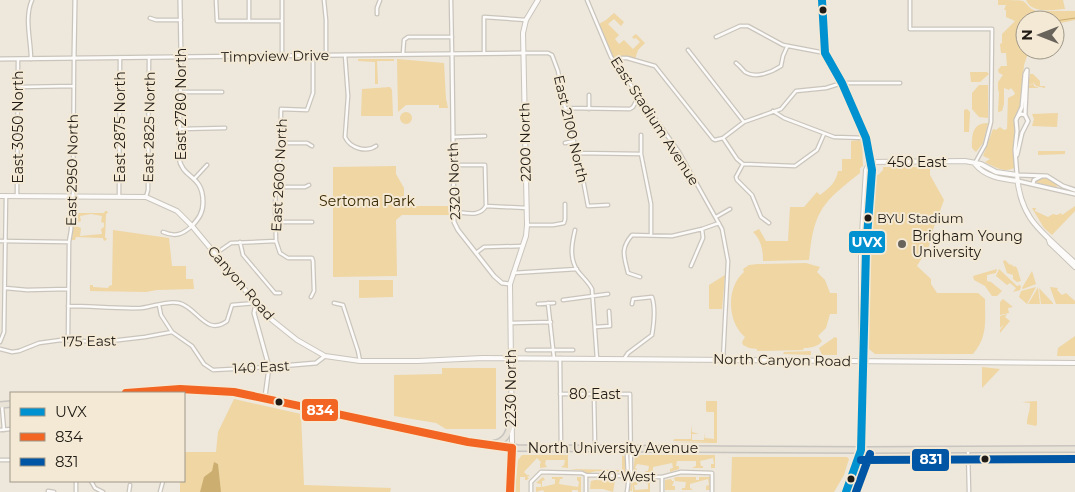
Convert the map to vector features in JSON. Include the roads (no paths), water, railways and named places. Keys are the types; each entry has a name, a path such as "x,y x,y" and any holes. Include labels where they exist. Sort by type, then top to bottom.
{"highway":[{"name":"North University Avenue","path":"156,392 215,390 265,398 481,445 512,448 1075,450"},
{"path":"481,445 503,441 511,423"}],"main road":[{"name":"2200 North","path":"510,284 528,225 523,33 526,20 538,0"},
{"path":"822,0 825,53 842,83 866,138 872,170 866,250 861,450 863,458 853,492"},
{"path":"863,361 860,334 863,220 866,170 870,162"},
{"name":"450 East","path":"870,162 965,162 974,164"},
{"path":"974,164 981,164 996,172 1017,174 1020,197 1026,213 1033,224 1075,262"},
{"path":"974,164 978,169 992,176 1018,182"},
{"name":"Canyon Road","path":"0,196 146,197 177,211 192,226 256,303 281,329 325,356 360,361 551,358"},
{"path":"1049,239 1050,243 1075,267"},
{"name":"2230 North","path":"510,284 512,448 510,492"},
{"name":"North Canyon Road","path":"551,358 1075,363"},
{"path":"844,492 861,450"}],"street":[{"path":"31,59 29,6 32,0"},
{"name":"East 2950 North","path":"68,339 69,242 72,230 73,196 75,0"},
{"name":"East 2780 North","path":"180,0 180,162 183,169 202,190 203,208 201,215 192,226"},
{"path":"216,0 217,21 282,21"},
{"path":"249,0 249,21"},
{"path":"282,0 282,56"},
{"path":"324,0 326,55"},
{"path":"376,14 380,0"},
{"path":"451,0 452,54"},
{"name":"East Stadium Avenue","path":"587,0 615,63 679,152 719,223 726,245 728,261 723,360"},
{"path":"910,0 910,29 992,29 990,124 985,145 974,164"},
{"path":"484,54 484,17 526,20"},
{"path":"150,18 156,20 181,20"},
{"path":"716,37 740,26 748,26 787,47 825,53"},
{"path":"403,54 404,40 408,37 452,37"},
{"path":"736,63 749,74 765,73 781,66 787,47"},
{"path":"688,50 744,122"},
{"name":"2320 North","path":"452,54 454,212 456,226 499,281 510,284"},
{"name":"Timpview Drive","path":"0,59 550,54"},
{"name":"East 2100 North","path":"550,54 558,72 565,108 578,153 588,206 608,205"},
{"name":"East 2600 North","path":"276,241 275,222 281,109 307,110 313,93 314,55"},
{"path":"345,55 345,77 348,91 347,141 357,148 364,150 376,146"},
{"name":"East 2875 North","path":"119,196 120,58"},
{"name":"East 2825 North","path":"146,197 148,190 149,58"},
{"path":"615,63 622,58 655,66 713,139 719,140 744,122 781,108 796,91 826,88 842,83 900,83"},
{"name":"East 3050 North","path":"17,196 18,59"},
{"path":"1017,155 1015,150 1017,117 1022,107 1027,70 1025,115 1028,119 1022,133 1017,155 1017,174 1046,175 1075,192"},
{"path":"18,87 74,86"},
{"path":"180,92 222,92"},
{"path":"589,95 589,109"},
{"path":"565,108 630,108 633,107 639,96"},
{"path":"773,111 784,118 824,134 839,138 866,138"},
{"path":"1017,117 1021,114 1025,115"},
{"path":"1017,124 1021,127 1026,125"},
{"path":"180,129 225,128"},
{"path":"723,138 737,159 743,164 795,166 817,150 824,134"},
{"path":"1017,135 1019,138 1018,145 1020,146"},
{"path":"453,137 485,136"},
{"path":"641,136 640,154 651,204 651,234"},
{"path":"564,143 574,141"},
{"path":"280,143 306,143 312,146"},
{"path":"578,153 640,154"},
{"path":"743,164 737,175 737,180 752,195 761,217 769,222"},
{"path":"194,179 207,165"},
{"path":"453,165 484,165 486,206 484,210 477,213 454,212"},
{"path":"1033,184 1035,179 1046,175"},
{"path":"1018,182 1075,192"},
{"path":"1058,190 1060,184"},
{"path":"277,187 306,187 309,185"},
{"path":"0,342 4,332 6,196"},
{"path":"528,225 564,223 565,204"},
{"path":"486,206 527,208"},
{"path":"716,217 730,209"},
{"path":"275,222 312,222"},
{"path":"640,277 628,273 624,249 625,244 632,235 672,236 719,223"},
{"path":"163,232 180,235 192,226"},
{"path":"690,266 703,238 702,229"},
{"path":"574,230 571,251 577,269 592,289 597,359"},
{"path":"0,241 69,242"},
{"path":"215,254 227,244 276,241 278,250 285,257 312,258 314,291 311,297"},
{"path":"240,242 243,255 274,293 280,294"},
{"path":"476,253 484,247 523,246"},
{"path":"513,273 577,269"},
{"path":"4,288 27,290 68,289"},
{"path":"562,300 608,294"},
{"path":"624,359 628,353 652,335 655,306 652,297 633,299 632,304"},
{"path":"68,306 139,308 159,305 165,302 180,303 187,306 208,324 219,325 227,321 232,305 256,303 254,313 270,367 265,398"},
{"path":"334,303 343,305 360,361"},
{"path":"548,303 554,350 551,358"},
{"path":"538,304 554,303"},
{"path":"159,305 161,314 172,332"},
{"path":"595,327 610,326 609,311"},
{"path":"511,323 551,322"},
{"name":"140 East","path":"172,332 192,346 204,364 213,370 316,363 325,356"},
{"name":"175 East","path":"0,349 12,352 39,343 68,339 102,342 172,332"},
{"path":"527,350 573,350"},
{"path":"560,358 561,448"},
{"name":"80 East","path":"560,394 630,394 629,448"},
{"path":"594,394 595,448"},
{"path":"1,404 2,430"},
{"path":"627,492 629,477 631,476 629,448"},
{"path":"968,450 969,492"},
{"name":"40 West","path":"531,492 531,482 541,472 629,477 662,477 681,472 712,473 712,492"},
{"path":"586,475 586,492"},
{"path":"662,477 662,492"},
{"path":"92,482 95,488 103,492"},
{"path":"129,492 130,485"},
{"path":"48,491 54,492"}],"waterway":[{"path":"1065,20 1075,18"}],"place":[{"name":"BYU Stadium","path":"868,218"},
{"name":"Brigham Young University","path":"902,244"}],"park label":[{"name":"Sertoma Park","path":"367,201"}]}
